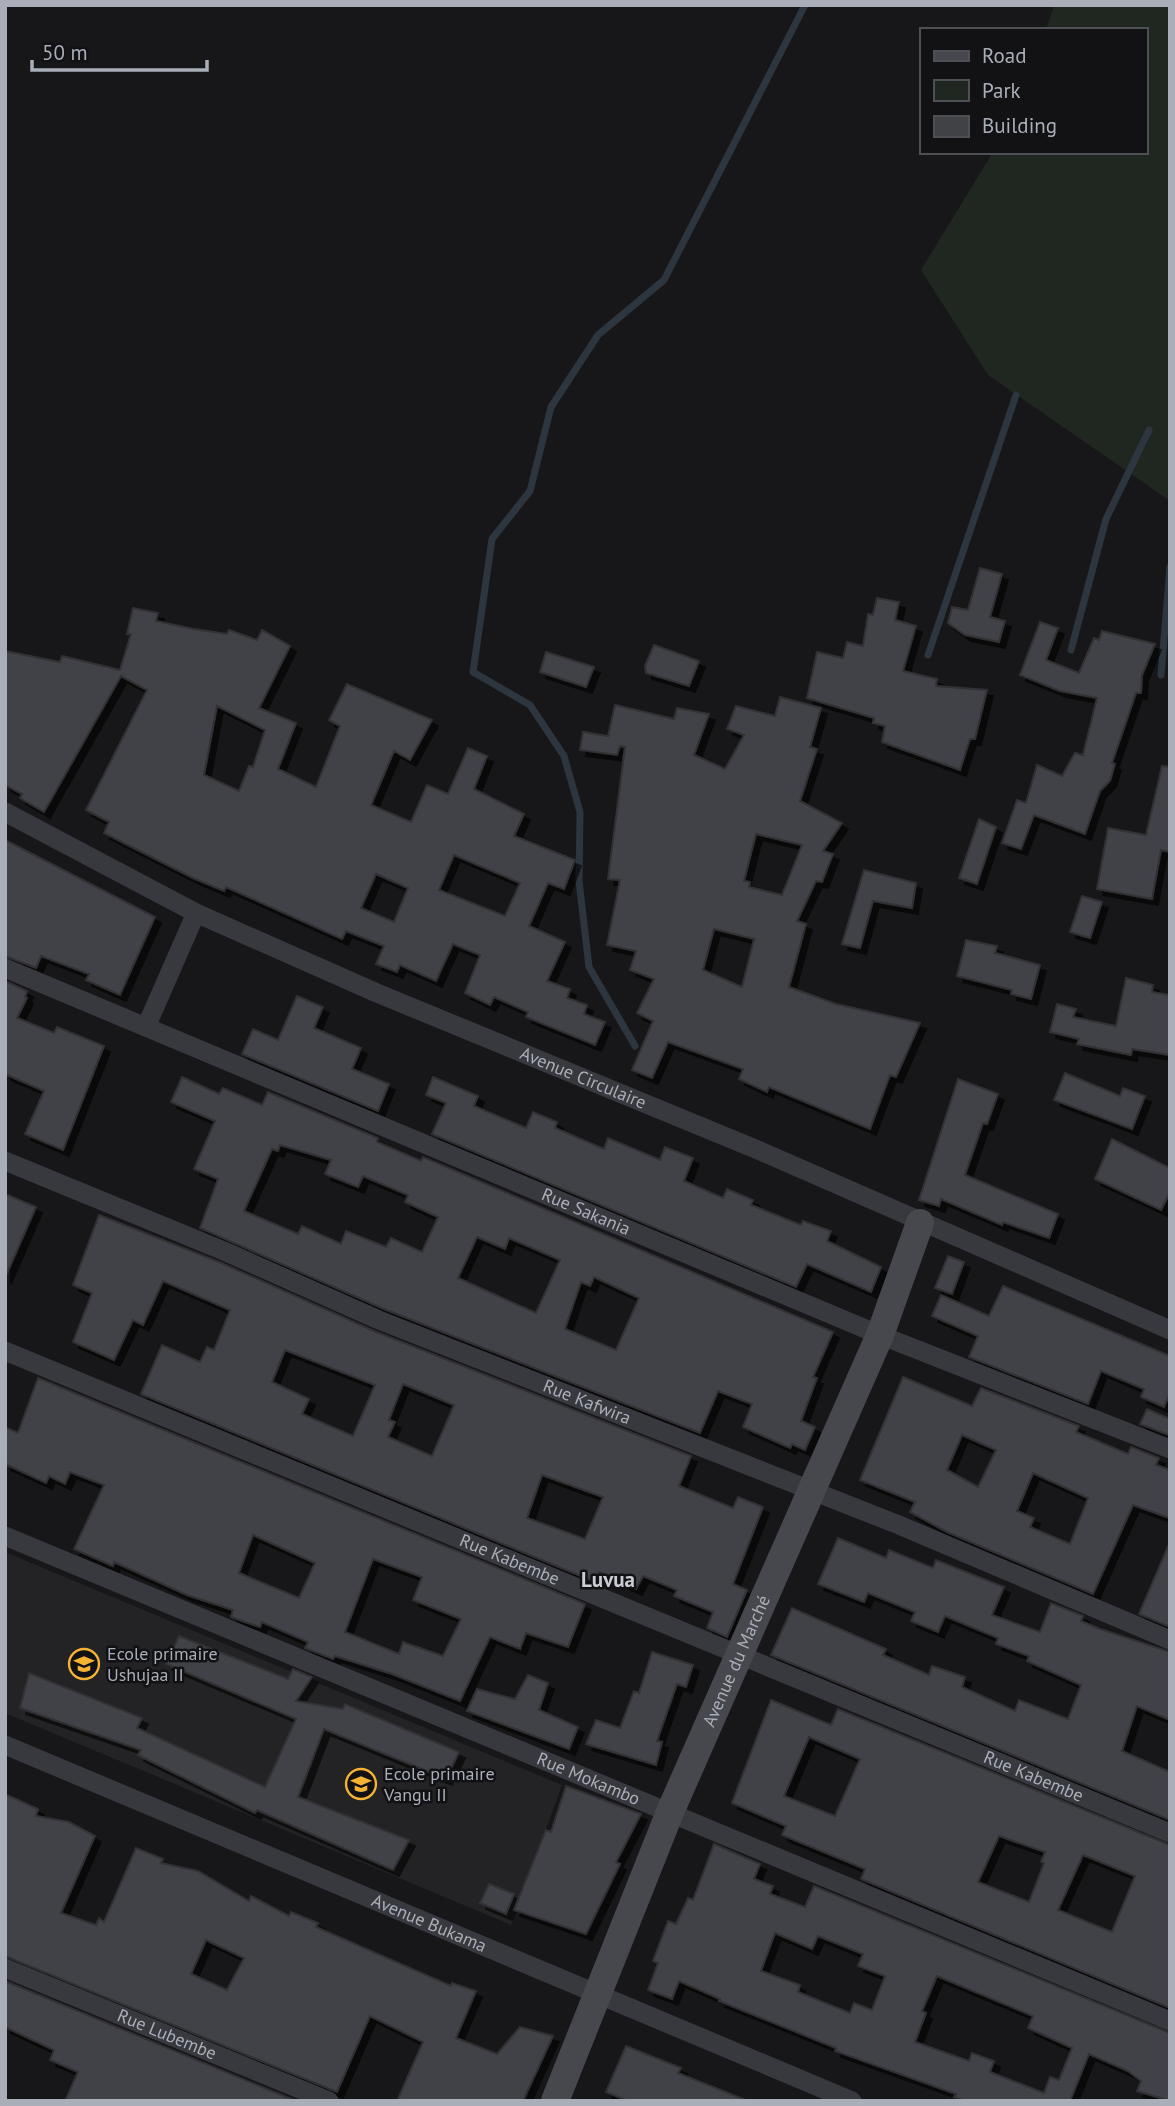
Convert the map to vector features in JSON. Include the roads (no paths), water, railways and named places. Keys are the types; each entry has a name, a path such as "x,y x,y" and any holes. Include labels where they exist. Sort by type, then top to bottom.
{"street":[{"name":"Avenue Circulaire","path":"5,812 196,913 377,993 758,1150 1170,1331"},
{"path":"146,1027 196,913"},
{"name":"Rue Sakania","path":"5,968 880,1335 1170,1449"},
{"name":"Rue Kafwira","path":"5,1161 225,1251 379,1320 811,1491 1170,1640"},
{"name":"Avenue du Marché","path":"555,2101 670,1812 880,1335 920,1223"},
{"name":"Rue Kabembe","path":"7,1357 1170,1833"},
{"name":"Rue Mokambo","path":"5,1536 1170,2021"},
{"name":"Avenue Bukama","path":"5,1745 852,2101"},
{"name":"Rue Lubembe","path":"5,1968 329,2101"}],"waterway":[{"path":"635,1046 589,967 579,881 580,812 564,756 530,705 473,672 492,539 530,491 551,407 598,335 664,280 805,5"},
{"path":"928,655 1016,395"},
{"path":"1071,650 1106,519 1149,430"},
{"path":"1161,675 1170,567"}],"place":[{"name":"Ecole primaire Ushujaa II","path":"84,1664"},
{"name":"Ecole primaire Vangu II","path":"361,1784"}],"district":[{"name":"Luvua","path":"608,1580"}]}
